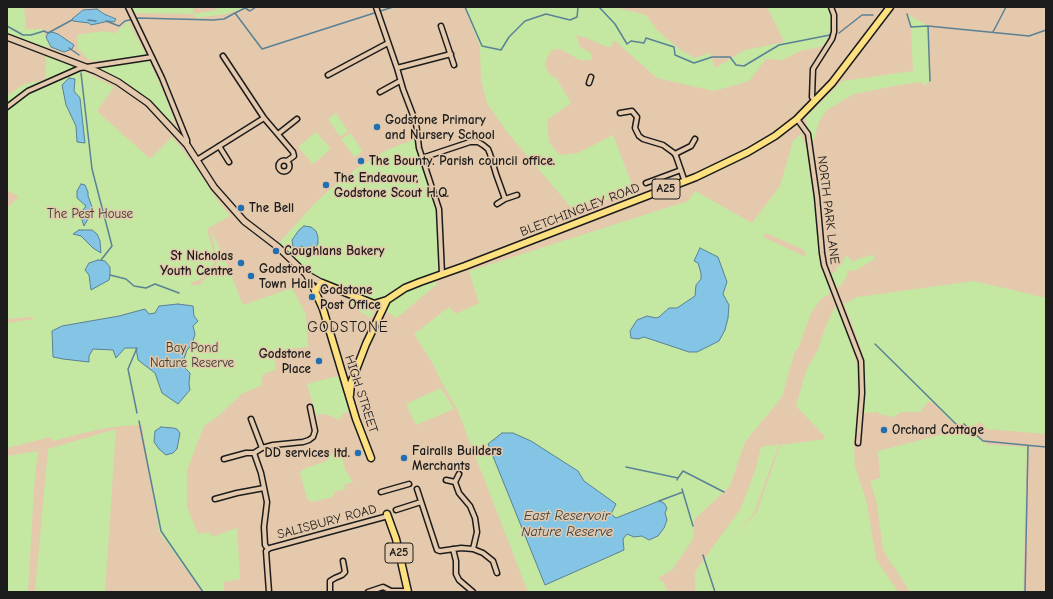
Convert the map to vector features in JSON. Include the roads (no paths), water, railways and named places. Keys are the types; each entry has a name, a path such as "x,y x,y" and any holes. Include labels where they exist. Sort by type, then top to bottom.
{"main road":[{"name":"A25","path":"797,119 816,101 832,82 890,7"},
{"path":"7,37 85,66 118,82 148,103 187,145 214,187 244,221 278,247 306,274 315,290 322,282"},
{"name":"BLETCHINGLEY ROAD","path":"387,300 405,288 685,182 748,152 775,136 797,119"},
{"path":"306,274 374,304 378,317"},
{"name":"HIGH STREET","path":"315,290 323,309 356,419 371,458"},
{"name":"A25","path":"374,304 387,300"},
{"path":"349,396 352,380 378,317 387,300"},
{"path":"344,377 352,380"},
{"name":"A25","path":"388,515 396,539 408,592"}],"street":[{"path":"128,7 162,78 187,140 187,145"},
{"path":"816,101 812,97 813,69 832,39 834,32 834,15 831,7"},
{"path":"377,10 400,81 416,123 417,141 439,209 442,274"},
{"path":"441,26 454,65"},
{"path":"328,75 388,43"},
{"path":"397,68 451,54"},
{"path":"223,56 264,118 292,152 294,156 287,161"},
{"path":"7,108 28,92 85,66 152,58"},
{"path":"589,84 591,77"},
{"path":"380,92 400,81"},
{"path":"620,113 632,111 637,116 634,128 639,136 643,139 663,145 675,154 685,182"},
{"path":"197,160 264,118"},
{"path":"278,134 298,118"},
{"name":"NORTH PARK LANE","path":"797,119 808,134 817,197 824,265 861,361 862,394 858,443"},
{"path":"675,154 691,146 695,139"},
{"path":"422,158 470,142 478,142 488,149 506,199"},
{"path":"219,146 228,160 231,156"},
{"path":"646,183 681,170"},
{"path":"497,204 518,195"},
{"path":"224,459 246,453 254,453 262,448 273,445 309,440 313,437 316,431 310,408"},
{"path":"251,419 262,448"},
{"path":"254,453 267,502 264,527 265,545 268,549"},
{"path":"459,474 455,482 459,493 470,506 475,518 477,532 472,549"},
{"path":"446,480 455,482"},
{"path":"380,492 409,484"},
{"path":"215,500 237,493 264,488"},
{"path":"417,489 436,549 440,551 461,548 472,549 483,553 493,561 497,572"},
{"path":"396,510 421,502"},
{"name":"SALISBURY ROAD","path":"269,592 266,551 268,549 388,515"},
{"path":"453,550 456,561 456,574 459,580 473,592"},
{"path":"330,592 330,581 342,575 344,572 343,561"},
{"path":"368,592 383,587 390,591 408,592"}],"water":[{"path":"97,9 116,19 114,22 109,21 91,25 89,23 73,21 72,19 83,10"},
{"path":"52,32 58,34 74,45 72,49 64,52 51,47 46,37 48,33"},
{"path":"69,78 75,79 74,91 80,98 85,143 77,142 76,126 66,105 62,85"},
{"path":"81,184 85,185 94,212 84,226 80,214 86,206 77,198 77,191"},
{"path":"304,226 311,227 316,231 318,244 314,249 307,250 302,246 295,249 293,247 292,240"},
{"path":"79,230 92,230 97,234 100,241 101,253 93,248 81,236 73,234"},
{"path":"700,248 718,257 727,282 723,294 729,305 728,318 725,330 719,341 697,352 689,352 644,337 638,339 631,338 630,331 637,320 647,316 656,318 659,317 669,308 677,308 695,296 696,285 701,279 701,273 698,263 694,261"},
{"path":"98,260 105,261 110,267 110,276 109,280 91,290 89,275 85,270 89,263"},
{"path":"178,304 193,306 194,316 198,321 193,326 195,334 192,345 187,350 182,365 190,373 190,390 178,404 162,393 155,373 138,360 136,348 125,348 116,358 113,350 93,349 89,356 89,362 53,357 52,331 62,326 119,316 145,309 149,314 155,313 159,306"},
{"path":"161,427 177,429 180,433 177,449 173,453 166,455 154,442 155,431"},
{"name":"East Reservoir Nature Reserve","path":"502,433 513,433 531,441 578,471 584,481 616,504 611,514 616,518 659,501 664,503 667,508 665,513 667,520 664,528 658,536 649,540 642,536 634,537 627,534 623,539 624,550 545,585 488,444"}],"waterway":[{"path":"235,13 245,8 250,11 256,7"},
{"path":"106,21 119,26 125,21 138,18 213,20 224,19 235,13 262,49 393,7"},
{"path":"465,7 482,46 501,50 509,37 525,21 546,14 570,20 577,17 578,7"},
{"path":"599,7 615,24 627,44 631,41 644,43 646,38 674,47 675,55 694,63 712,57 730,57 736,65 744,66 779,45 830,35"},
{"path":"993,32 1006,7"},
{"path":"907,14 911,27 928,26 1029,36 1046,30"},
{"path":"839,33 862,15 873,15"},
{"path":"7,26 23,35 31,35 44,31 48,33 72,20"},
{"path":"88,20 96,21"},
{"path":"928,26 930,81"},
{"path":"69,48 79,55"},
{"path":"81,73 92,169 112,246 101,260"},
{"path":"110,275 126,279 134,286 146,288 155,284 179,293"},
{"path":"875,344 959,427 964,424 983,441 1046,447"},
{"path":"137,348 128,369 137,413"},
{"path":"139,421 161,531 203,592"},
{"path":"1025,592 1028,446"},
{"path":"626,467 678,478 677,480"},
{"path":"678,478 683,471 724,492"},
{"path":"682,489 693,526"},
{"path":"659,501 683,492"},
{"path":"703,555 715,592"}],"place":[{"name":"Godstone Primary and Nursery School","path":"377,127"},
{"name":"The Bounty. Parish council office.","path":"361,161"},
{"name":"The Endeavour, Godstone Scout H.Q.","path":"326,185"},
{"name":"The Bell","path":"241,208"},
{"name":"Coughlans Bakery","path":"276,251"},
{"name":"St Nicholas Youth Centre","path":"241,263"},
{"name":"Godstone Town Hall","path":"251,276"},
{"name":"Godstone Post Office","path":"312,297"},
{"name":"Godstone Place","path":"319,361"},
{"name":"Orchard Cottage","path":"884,430"},
{"name":"DD services ltd.","path":"358,453"},
{"name":"Fairalls Builders Merchants","path":"404,458"}],"district":[{"name":"GODSTONE","path":"348,328"}],"park label":[{"name":"The Pest House","path":"90,214"},
{"name":"Bay Pond Nature Reserve","path":"192,356"}]}
